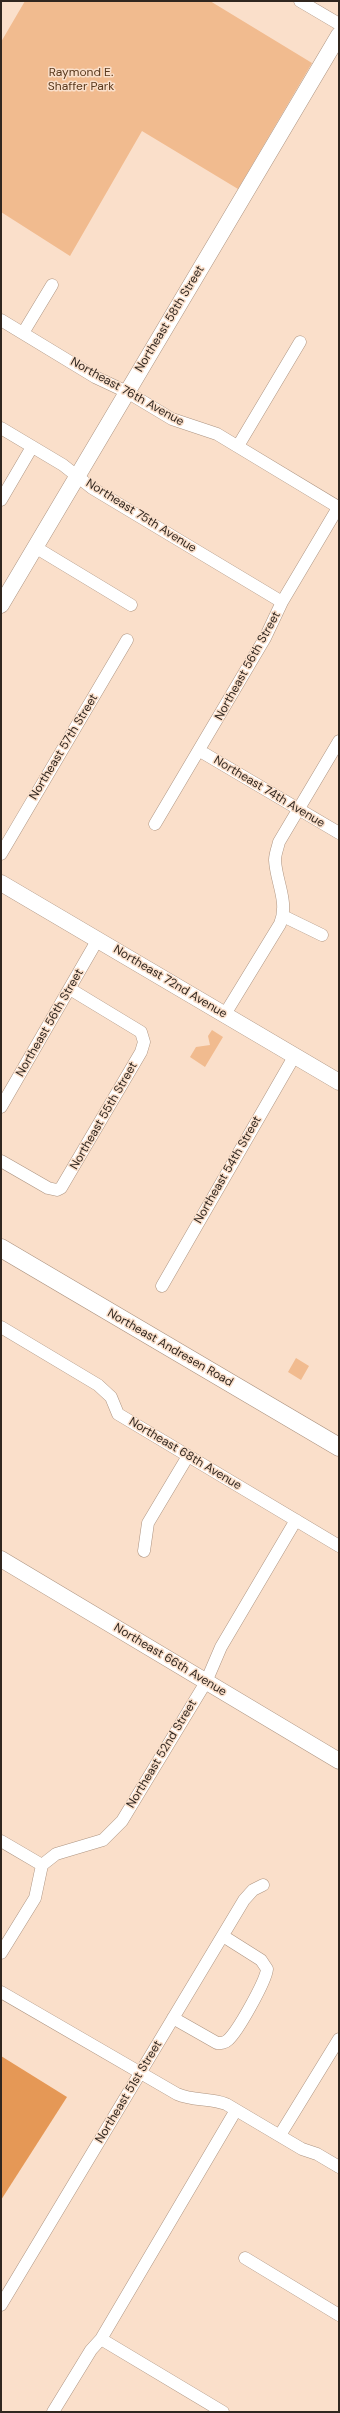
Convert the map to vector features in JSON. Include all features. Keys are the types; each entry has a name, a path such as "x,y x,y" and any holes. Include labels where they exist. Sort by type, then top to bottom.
{"main road":[{"name":"Northeast Andresen Road","path":"1,1248 339,1448"}],"street":[{"path":"300,1 339,24"},
{"name":"Northeast 58th Street","path":"1,605 339,35"},
{"path":"23,333 52,285"},
{"name":"Northeast 76th Avenue","path":"1,320 95,377 127,392 172,419 217,434 339,507"},
{"path":"238,446 300,342"},
{"name":"Northeast 75th Avenue","path":"1,428 77,476 92,488 282,602"},
{"path":"1,500 32,447"},
{"name":"Northeast 56th Street","path":"155,824 200,751 265,638 282,602 339,507"},
{"path":"35,547 131,605"},
{"name":"Northeast 57th Street","path":"1,854 127,640"},
{"path":"225,1014 283,916 283,897 275,859 280,842 297,808 339,741"},
{"name":"Northeast 74th Avenue","path":"200,751 339,833"},
{"name":"Northeast 72nd Avenue","path":"1,883 339,1082"},
{"path":"283,916 322,935"},
{"name":"Northeast 56th Street","path":"1,1107 98,939"},
{"name":"Northeast 55th Street","path":"1,1161 48,1188 57,1190 65,1184 141,1052 144,1037 136,1029 70,989"},
{"name":"Northeast 54th Street","path":"162,1286 294,1055"},
{"name":"Northeast 68th Avenue","path":"1,1326 98,1385 110,1398 118,1414 339,1546"},
{"path":"144,1551 148,1523 188,1456"},
{"name":"Northeast 52nd Street","path":"42,1865 56,1854 103,1840 122,1821 206,1682 220,1647 296,1520"},
{"name":"Northeast 66th Avenue","path":"1,1559 339,1761"},
{"path":"1,1841 42,1865 35,1898 1,1953"},
{"name":"Northeast 51st Street","path":"1,2305 223,1936 249,1895 264,1885"},
{"path":"174,2018 217,2043 222,2043 231,2037 264,1981 267,1969 261,1960 223,1936"},
{"path":"1,1992 185,2098 216,2101 236,2110 280,2136 339,2167"},
{"path":"280,2136 339,2039"},
{"path":"53,2412 91,2350 101,2339 236,2110"},
{"path":"245,2258 339,2315"},
{"path":"101,2339 223,2412"}],"green space":[{"name":"Raymond E. Shaffer Park","path":"25,1 210,1 312,63 238,189 142,131 70,256 1,212 1,42"},
{"path":"212,1030 223,1037 205,1067 190,1057 196,1047 210,1045 208,1036"},
{"path":"296,1358 309,1366 301,1380 288,1372"}],"shaded area":[{"path":"1,2056 67,2097 1,2200"}]}
